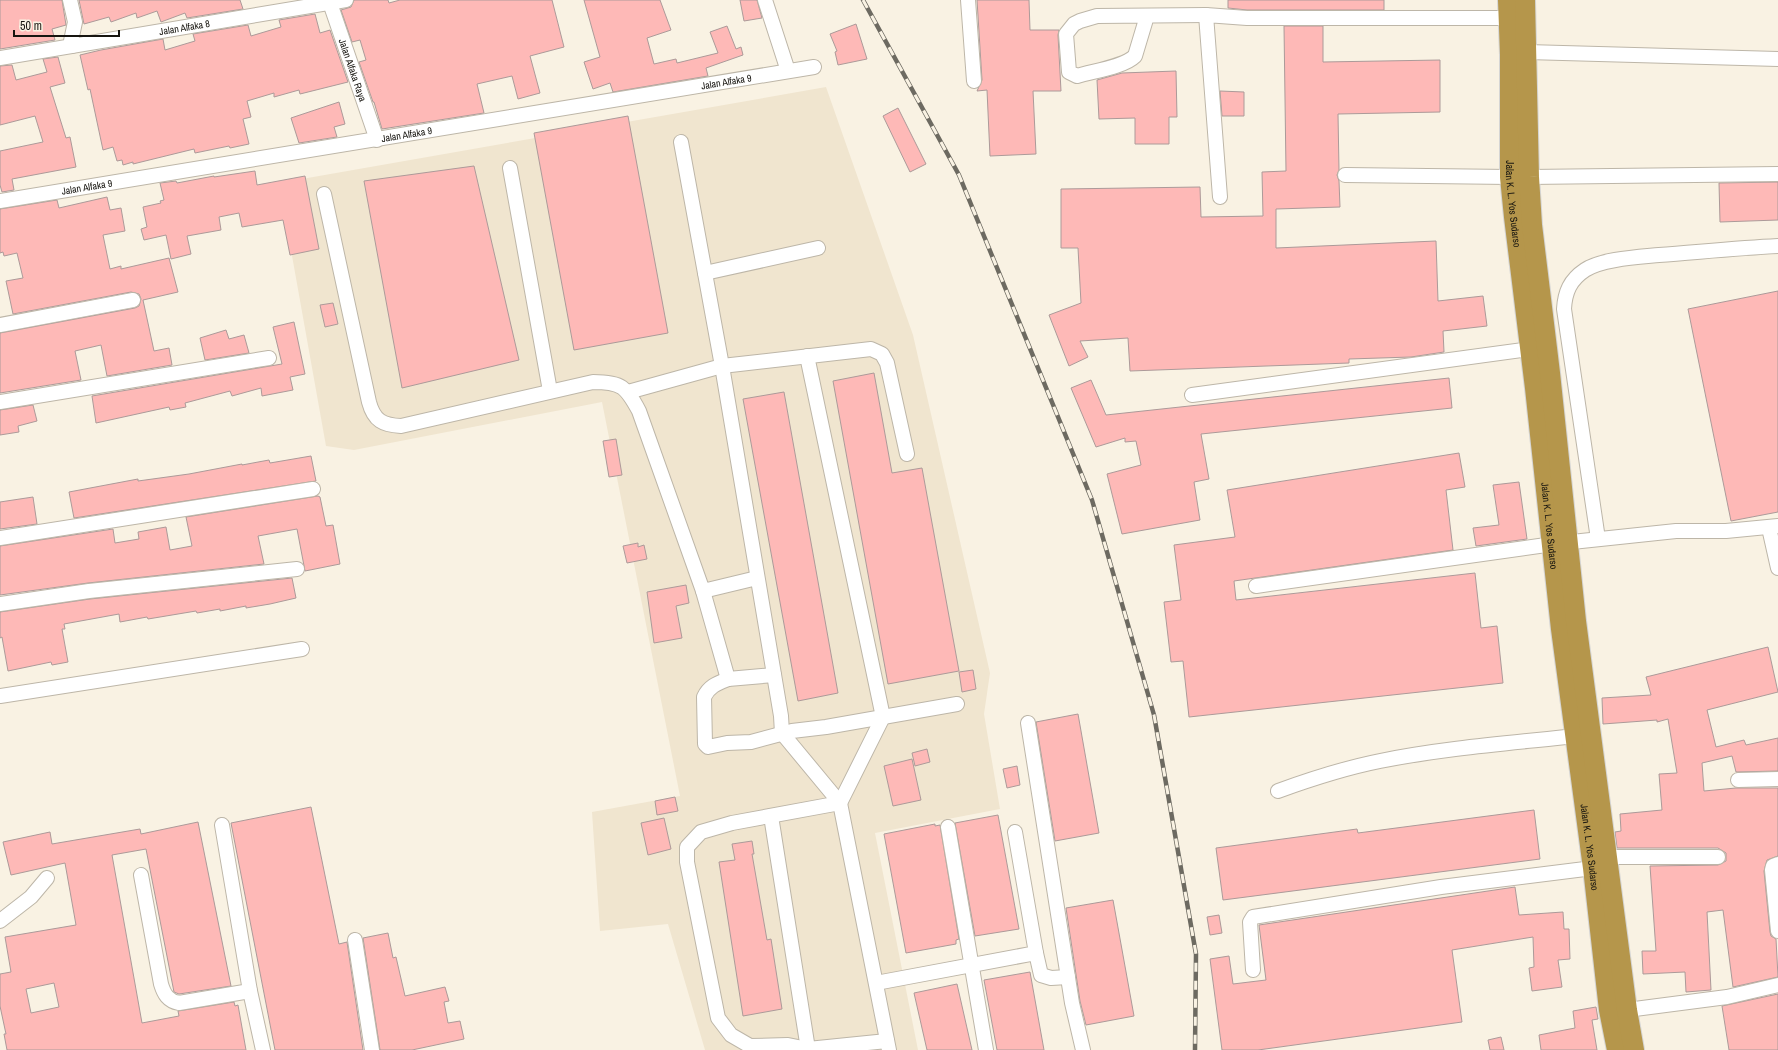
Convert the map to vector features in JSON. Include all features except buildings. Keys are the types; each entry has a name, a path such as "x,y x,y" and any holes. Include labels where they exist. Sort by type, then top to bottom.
{"highway":[{"name":"Jalan K. L. Yos Sudarso","path":"1525,0 1526,52 1520,177 1533,233 1561,543 1561,629 1576,736 1634,1050"},
{"name":"Jalan K. L. Yos Sudarso","path":"1508,9 1530,349 1561,543 1576,622 1600,862 1610,1010 1617,1050"}],"street":[{"path":"70,0 75,22 71,40 72,46"},
{"name":"Jalan Alfaka 8","path":"0,58 329,1 346,0"},
{"path":"765,0 788,71"},
{"path":"968,0 974,81"},
{"name":"Jalan Alfaka Raya","path":"329,1 377,140"},
{"path":"1148,16 1135,56 1132,59 1122,64 1077,76 1069,72 1066,34 1068,29 1080,21 1097,16 1148,16 1206,16 1247,18 1508,9"},
{"path":"1206,16 1220,197"},
{"path":"1526,52 1778,59"},
{"name":"Jalan Alfaka 9","path":"0,201 814,67"},
{"path":"681,142 722,366 774,675 782,733 840,803 888,1046 808,1049 788,1044 750,1046 731,1035 718,1018 687,862 687,847 701,832 732,823 840,803"},
{"path":"510,168 550,391"},
{"path":"1345,175 1520,177 1778,174"},
{"path":"324,194 371,412 376,418 389,426 402,426 593,382 611,383 621,386 628,392 639,411 703,591 728,679"},
{"path":"1598,539 1564,309 1567,290 1574,279 1586,269 1596,265 1624,259 1778,246"},
{"path":"705,273 818,248"},
{"path":"0,325 133,300"},
{"path":"628,392 722,366 871,349 882,354 888,363 907,454"},
{"path":"1192,395 1530,349"},
{"path":"807,356 883,717 840,803"},
{"path":"0,402 269,358"},
{"path":"0,538 313,489"},
{"path":"1256,586 1561,543 1676,531 1726,531 1774,527 1778,568"},
{"path":"0,604 88,591 297,569"},
{"path":"703,591 757,578"},
{"path":"0,696 302,649"},
{"path":"774,675 728,679 713,685 707,690 704,696 706,746 715,747 727,743 751,742 782,733 957,704"},
{"path":"1028,723 1072,1003 1083,1050"},
{"path":"1278,791 1316,777 1379,761 1430,753 1576,736"},
{"path":"1738,780 1778,779"},
{"path":"771,816 808,1049"},
{"path":"222,825 250,991 263,1050"},
{"path":"948,827 986,1050"},
{"path":"1015,832 1036,953 1042,975 1051,978 1068,976"},
{"path":"1253,970 1250,922 1253,917 1600,862 1718,857"},
{"path":"1778,864 1773,866 1772,870 1778,931"},
{"path":"141,875 161,984 169,1000 179,1003 250,991"},
{"path":"0,922 31,897 47,878"},
{"path":"355,940 372,1050"},
{"path":"876,983 1036,953"},
{"path":"1627,1010 1727,997 1778,985"}],"shaded area":[{"path":"826,87 913,335 990,673 984,714 1000,809 875,833 918,1050 705,1050 668,924 600,931 592,812 680,796 602,402 354,450 326,446 279,183"}],"railway":[{"path":"863,0 959,175 1092,500 1154,715 1196,954 1195,1050"}]}
